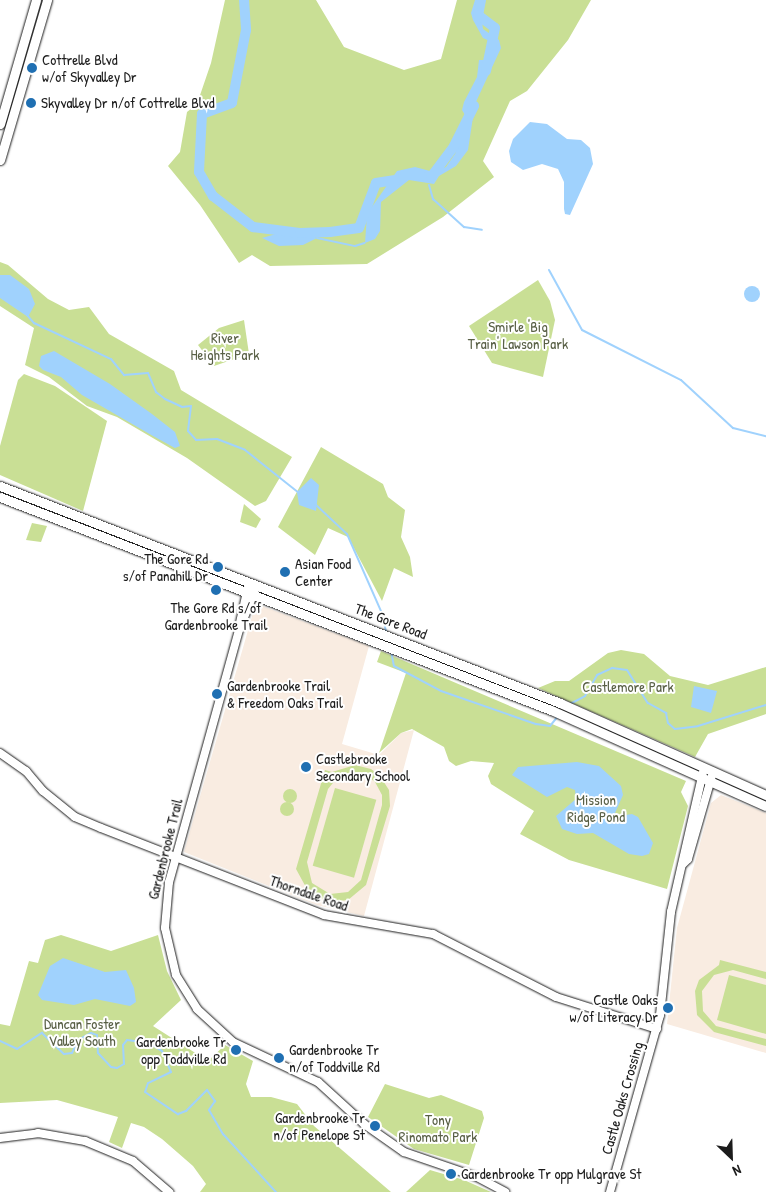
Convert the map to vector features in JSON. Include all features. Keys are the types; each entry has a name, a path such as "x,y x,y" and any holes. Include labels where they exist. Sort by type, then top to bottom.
{"main road":[{"path":"0,124 36,0"},
{"path":"0,160 47,0"},
{"name":"The Gore Road","path":"0,486 159,549 376,630 560,703 766,795"},
{"name":"The Gore Road","path":"0,497 155,559 381,643 574,719 706,781 766,806"},
{"path":"58,520 62,510"},
{"path":"155,559 159,549"}],"street":[{"name":"Gardenbrooke Trail","path":"252,584 175,857 165,904 167,944 180,984 205,1019 242,1048 318,1082 364,1124 404,1152 477,1178 505,1192"},
{"name":"Thorndale Road","path":"0,753 26,771 43,791 75,817 324,915 433,934 556,997 656,1029"},
{"name":"Castle Oaks Crossing","path":"610,1192 656,1029 664,994 668,932 683,864 688,859 708,770"},
{"path":"0,1138 38,1133 85,1141 133,1160 169,1192"}],"shaded area":[{"name":"Castlebrooke Secondary School","path":"262,606 369,646 342,744 379,755 401,733 414,730 364,916 317,905 184,852 253,613"},
{"path":"721,795 766,813 766,1053 667,1024 677,928 711,803"}],"green space":[{"path":"225,0 316,0 344,47 404,70 441,59 457,0 591,0 568,40 527,91 510,101 483,161 494,177 443,217 367,264 270,266 252,255 239,263 200,205 168,166 180,152 187,112 197,104 211,63"},
{"path":"0,262 8,265 48,299 69,310 89,307 109,334 174,371 181,390 292,457 266,501 255,506 187,458 117,417 87,406 49,377 25,365 34,328 0,306"},
{"name":"Smirle 'Big Train' Lawson Park","path":"538,280 550,301 555,320 543,377 492,363 469,326"},
{"name":"River Heights Park","path":"244,320 249,354 214,366 198,345 219,328"},
{"path":"24,374 55,386 107,421 83,511 0,475 0,446 18,380"},
{"path":"321,447 383,484 388,497 405,510 401,537 410,557 413,577 394,568 382,601 348,537 328,528 315,555 278,527"},
{"path":"244,504 261,519 256,528 240,522"},
{"path":"32,523 47,526 41,542 26,540"},
{"name":"Castlemore Park","path":"621,650 644,654 670,676 708,685 766,667 766,714 708,734 695,757 538,688 555,681 569,681 608,653"},
{"name":"Mission Ridge Pond","path":"381,651 686,781 681,792 688,806 667,889 569,860 520,834 534,811 491,784 488,776 494,763 471,761 456,766 449,761 444,747 412,729 401,733 379,753 406,673 377,662"},
{"path":"355,765 371,769 380,776 389,790 390,806 366,885 348,900 329,902 308,891 296,869 325,770 332,772","holes":["353,773 367,776 375,782 382,795 382,805 361,880 348,892 330,894 312,883 307,862 328,789 337,778"]},
{"path":"335,788 376,800 354,878 313,866"},
{"path":"290,789 295,791 297,796 295,801 290,803 285,801 283,796 285,791"},
{"path":"287,802 292,804 294,809 292,814 287,816 282,814 280,809 282,804"},
{"name":"Duncan Foster Valley South","path":"61,935 111,951 158,935 167,971 181,1000 153,1026 208,1061 225,1045 253,1061 246,1084 251,1097 271,1097 297,1104 314,1126 391,1192 200,1192 206,1184 193,1166 162,1139 144,1127 131,1123 122,1148 109,1142 118,1117 57,1100 0,1103 0,1024 10,1026 29,961 38,963 45,940"},
{"path":"720,960 766,972 766,979 733,970 714,975 702,991 703,1011 716,1026 766,1039 766,1046 714,1032 697,1015 695,991 699,980 719,965"},
{"path":"729,975 766,985 766,1034 717,1020"},
{"name":"Tony Rinomato Park","path":"385,1084 429,1098 441,1095 482,1111 484,1118 469,1165 414,1149 368,1117"},
{"path":"430,1170 464,1180 491,1192 406,1192"}],"water":[{"path":"475,0 484,0 480,6 483,29 499,40 501,48 475,104 468,150 456,166 439,176 434,184 409,180 381,202 380,231 375,239 365,243 367,214 397,171 415,167 430,171 438,170 446,167 455,154 468,120 462,110 477,77 479,60 487,60 493,54 492,42 483,38 473,20 471,13"},
{"path":"530,122 547,124 567,139 581,140 590,148 593,164 570,215 565,214 564,182 558,169 542,164 523,170 511,162 509,151 513,139"},
{"path":"276,234 311,235 317,238 303,245 279,246 262,238"},
{"path":"0,275 10,275 29,289 35,304 28,317 0,298"},
{"path":"752,286 760,294 752,302 744,294"},
{"path":"54,351 110,384 152,414 175,432 180,446 175,448 153,436 82,395 61,377 43,370 39,366 41,356"},
{"path":"311,478 319,485 316,511 299,505 297,492"},
{"path":"694,686 717,691 711,713 691,707"},
{"path":"577,762 599,766 621,786 623,795 615,813 620,816 632,814 638,817 653,843 649,854 642,856 629,854 593,833 577,834 562,829 556,816 576,799 575,790 567,787 547,797 512,775 518,767"},
{"path":"63,958 105,972 126,970 134,988 136,1002 130,1006 95,999 74,1005 42,1000 38,995 50,966"}],"waterway":[{"path":"244,0 246,30 232,103 202,114 199,172 213,196 253,227 300,233 330,232 359,228 376,183 402,179"},
{"path":"481,0 478,15 495,28 486,71"},
{"path":"426,177 431,177 454,146 474,106"},
{"path":"429,185 433,199 464,227 482,230"},
{"path":"317,238 355,246 365,243"},
{"path":"549,270 582,330 681,380 733,428 766,436"},
{"path":"27,315 34,323 111,359 124,375 148,373 156,392 165,399 182,407 191,406 188,431 196,440 217,439 245,450 299,493"},
{"path":"315,504 347,534 381,611 386,631"},
{"path":"391,651 394,666 441,691 536,724 550,726 558,716"},
{"path":"570,704 585,696 597,675 612,668 627,670 648,703 666,713 668,723 675,729 698,726 766,705"},
{"path":"0,1041 17,1049 42,1033 64,1054 72,1053 78,1040 91,1033 97,1035 98,1053 111,1067 117,1068 124,1064 123,1045 127,1040 149,1043 162,1051 171,1072 148,1083 145,1092 178,1114 186,1111 207,1090 215,1101 209,1110 223,1134 276,1192"}],"place":[{"name":"Cottrelle Blvd w/of Skyvalley Dr","path":"32,68"},
{"name":"Skyvalley Dr n/of Cottrelle Blvd","path":"31,103"},
{"name":"The Gore Rd s/of Panahill Dr","path":"218,567"},
{"name":"Asian Food Center","path":"285,572"},
{"name":"The Gore Rd s/of Gardenbrooke Trail","path":"216,590"},
{"name":"Gardenbrooke Trail & Freedom Oaks Trail","path":"217,694"},
{"name":"Castlebrooke Secondary School","path":"306,767"},
{"name":"Castle Oaks w/of Literacy Dr","path":"668,1008"},
{"name":"Gardenbrooke Tr opp Toddville Rd","path":"236,1050"},
{"name":"Gardenbrooke Tr n/of Toddville Rd","path":"279,1058"},
{"name":"Gardenbrooke Tr n/of Penelope St","path":"375,1126"},
{"name":"Gardenbrooke Tr opp Mulgrave St","path":"451,1174"}]}
